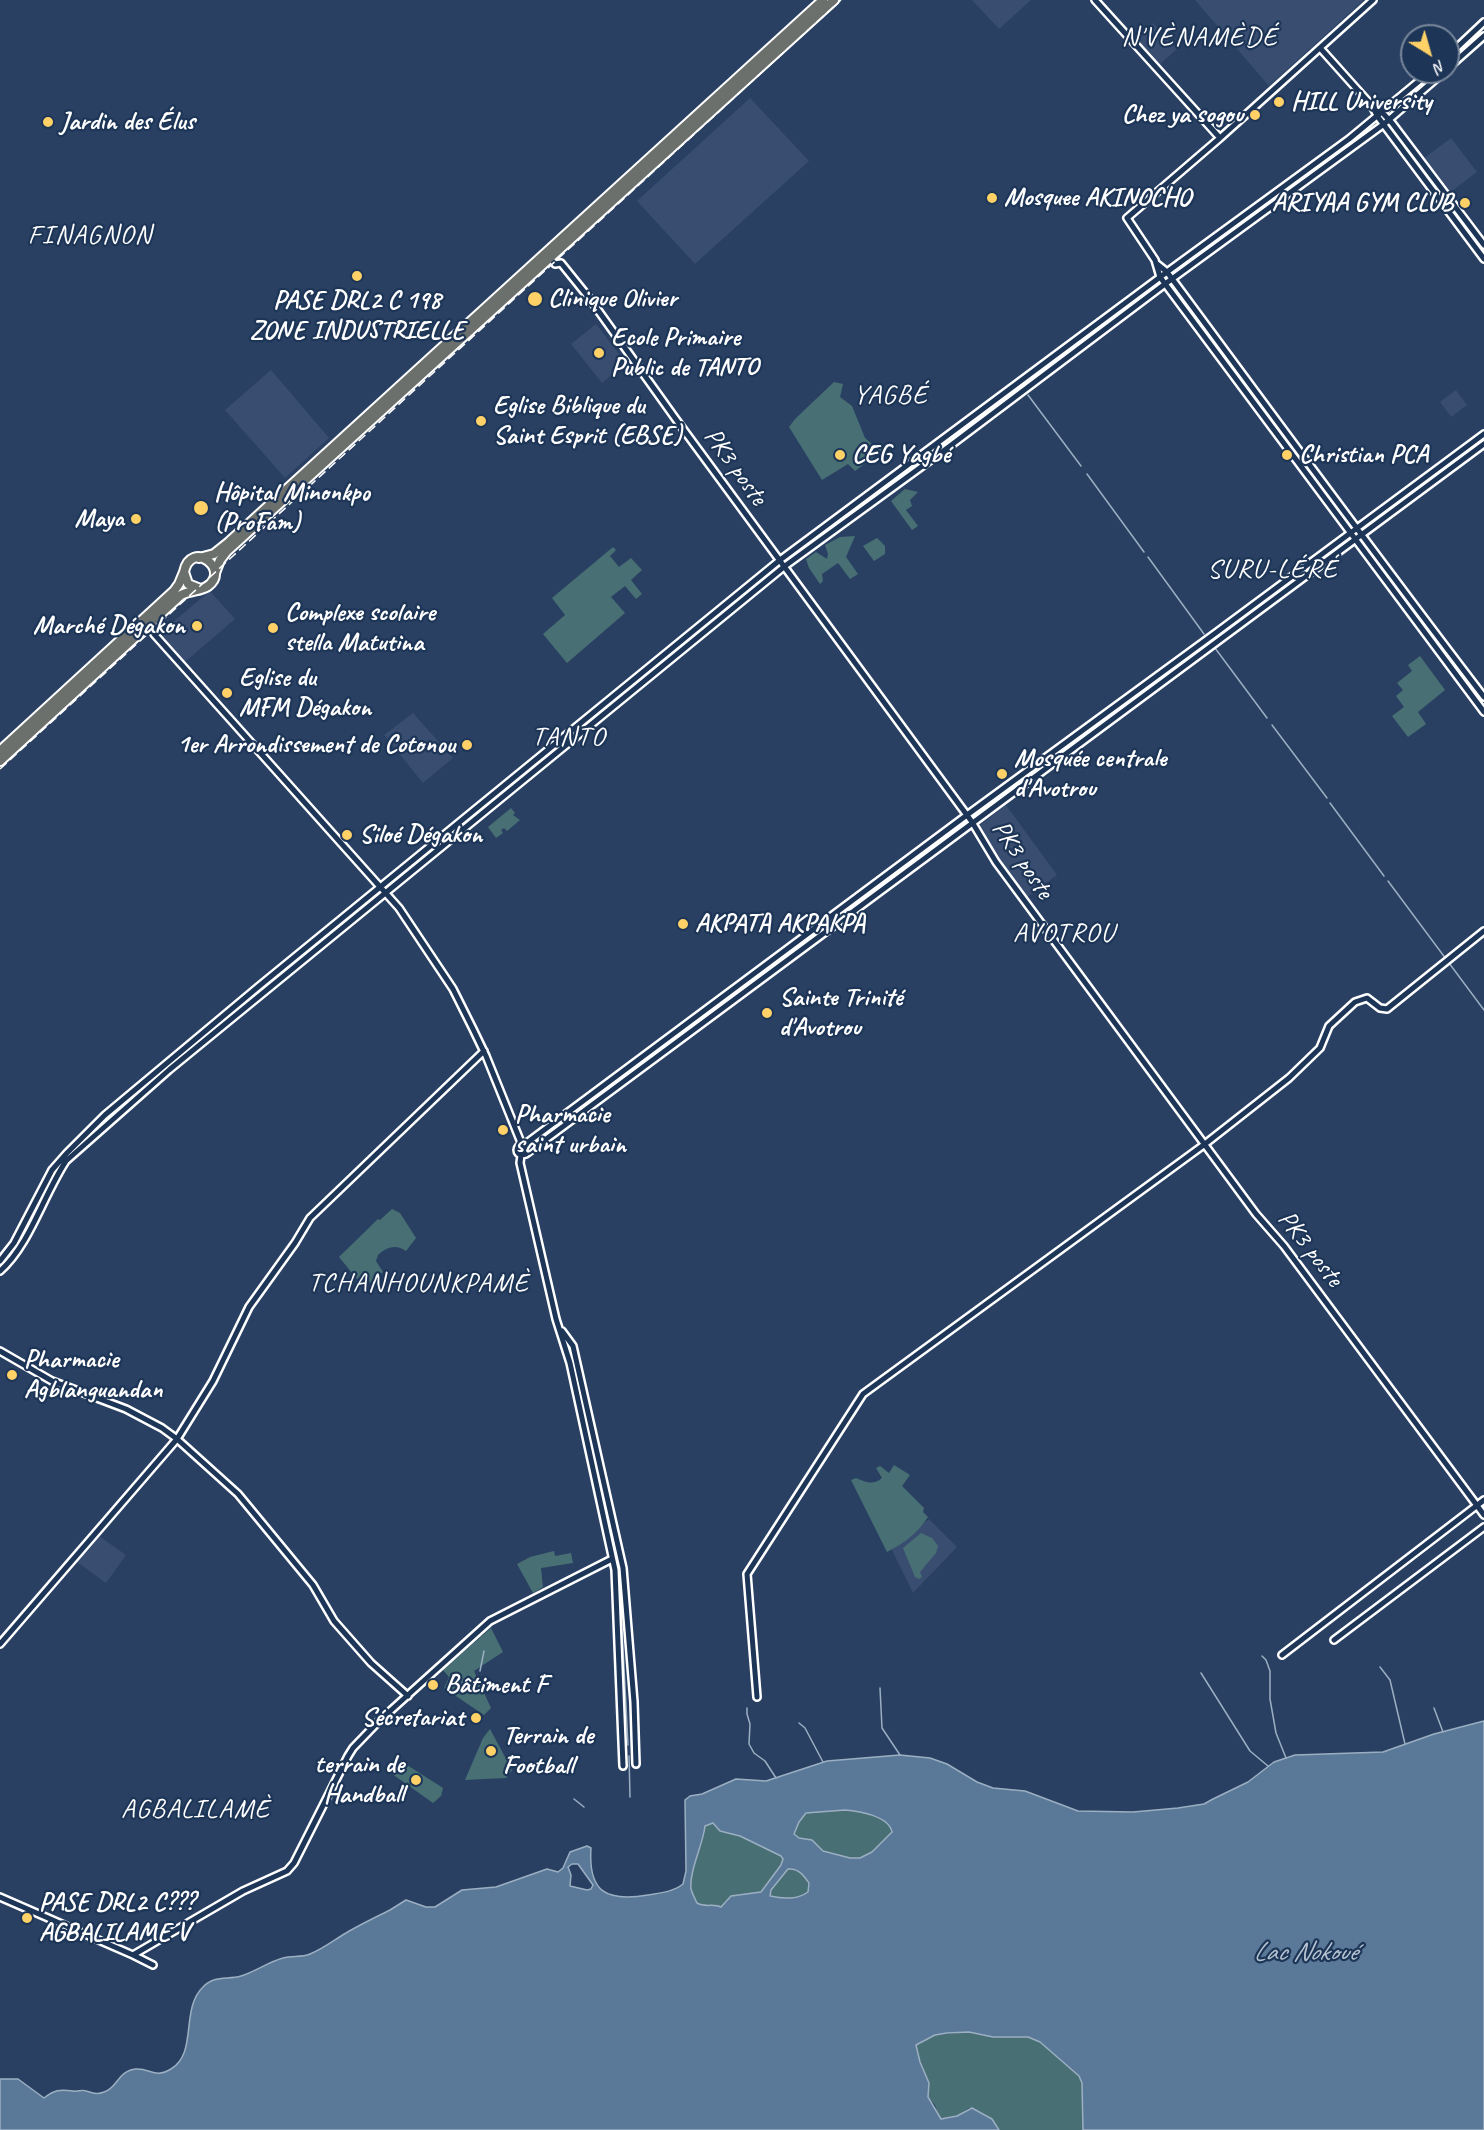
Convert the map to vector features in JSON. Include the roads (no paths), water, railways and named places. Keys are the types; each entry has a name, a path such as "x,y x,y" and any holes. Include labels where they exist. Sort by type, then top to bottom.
{"highway":[{"path":"0,751 174,591 189,562 214,554 229,542 823,0"},
{"path":"0,761 177,599 187,592 209,585 220,560 227,551 834,0"},
{"path":"199,558 210,562 215,573"},
{"path":"184,570 187,582 198,588"}],"street":[{"path":"1095,0 1220,138"},
{"path":"1373,0 1321,49 1127,218 1157,264 1167,272 1361,536 1484,697"},
{"path":"1460,45 1484,22"},
{"path":"1460,57 1484,36"},
{"path":"1321,49 1387,122 1484,245"},
{"path":"0,1261 14,1243 52,1170 89,1130 172,1058 780,560 1380,115 1416,84"},
{"path":"0,1271 10,1262 19,1248 66,1161 169,1070 785,566 1387,122 1430,84"},
{"path":"1387,122 1484,259"},
{"name":"PK3 poste","path":"549,258 555,264 561,263 590,299 967,815 996,862 1256,1214 1284,1246 1335,1313 1484,1515"},
{"path":"1157,264 1160,277 1484,712"},
{"path":"521,1146 1484,434"},
{"path":"523,1155 1484,444"},
{"path":"154,634 386,892 408,921 453,989 484,1051 521,1146 527,1149 520,1163 537,1242 570,1363 615,1570 623,1766"},
{"path":"757,1696 747,1574 863,1394 1205,1144 1289,1078 1320,1047 1329,1026 1355,1002 1367,998 1380,1008 1387,1009 1484,931"},
{"path":"0,1644 177,1439 213,1381 249,1307 310,1218 484,1051"},
{"path":"559,1328 573,1346 623,1568 634,1702 636,1764"},
{"path":"0,1351 52,1381 126,1408 177,1439 238,1494 313,1585 334,1621 371,1663 408,1696"},
{"path":"1282,1655 1484,1500"},
{"path":"1334,1640 1484,1527"},
{"path":"133,1955 243,1891 291,1867 353,1748 490,1622 612,1559"},
{"path":"623,1751 635,1751"},
{"path":"0,1897 153,1965"}],"water":[{"name":"Lac Nokoué","path":"1484,1721 1484,2130 1083,2130 1082,2083 1079,2076 1040,2042 1028,2037 993,2037 969,2032 935,2035 916,2045 929,2083 928,2097 941,2119 957,2116 972,2108 992,2119 999,2130 0,2130 0,2079 18,2079 44,2098 61,2090 102,2093 109,2090 121,2076 130,2070 165,2072 179,2062 184,2053 192,2007 196,1996 207,1983 216,1979 241,1976 283,1958 310,1954 406,1900 426,1907 435,1907 462,1890 496,1887 547,1869 558,1872 563,1868 570,1852 587,1846 591,1848 593,1875 597,1884 611,1895 633,1897 675,1889 683,1884 686,1871 685,1800 736,1779 766,1781 827,1761 900,1755 930,1758 947,1764 977,1782 993,1788 1025,1791 1078,1811 1133,1812 1204,1804 1248,1782 1274,1762 1295,1755 1383,1752 1434,1734","holes":["845,1810 865,1813 880,1818 892,1832 872,1852 860,1858 850,1858 823,1851 812,1840 799,1838 794,1834 806,1813","713,1823 720,1831 740,1836 781,1856 783,1859 781,1865 761,1892 731,1896 721,1907 697,1903 691,1889 691,1882 705,1826","578,1864 593,1885 591,1889 570,1886 571,1875 568,1867","788,1869 798,1871 809,1883 808,1892 794,1898 770,1896 771,1890"]}],"waterway":[{"path":"1398,136 1443,198"},
{"path":"1452,209 1484,252"},
{"path":"1183,301 1199,323"},
{"path":"1201,326 1229,361"},
{"path":"1233,366 1290,444"},
{"path":"1028,395 1081,466"},
{"path":"1295,451 1352,528"},
{"path":"1087,474 1144,552"},
{"path":"1361,542 1415,613"},
{"path":"1148,557 1204,634"},
{"path":"1419,618 1473,691"},
{"path":"1215,648 1267,718"},
{"path":"1477,696 1484,705"},
{"path":"1272,725 1327,798"},
{"path":"1330,803 1384,876"},
{"path":"1388,881 1484,1010"},
{"path":"570,1348 571,1356"},
{"path":"573,1365 619,1570 628,1745"},
{"path":"480,1671 484,1651"},
{"path":"1262,1656 1270,1671 1270,1699 1276,1733 1286,1758"},
{"path":"1380,1667 1390,1680 1405,1744"},
{"path":"1201,1673 1250,1751 1268,1766"},
{"path":"880,1688 882,1728 900,1755"},
{"path":"747,1708 750,1724 749,1744 754,1753 765,1761 776,1778"},
{"path":"1434,1708 1443,1732"},
{"path":"799,1723 805,1728 823,1762"},
{"path":"629,1756 630,1797"},
{"path":"574,1799 584,1807"}],"railway":[{"path":"0,769 841,0"}],"place":[{"name":"HILL University","path":"1279,102"},
{"name":"Chez ya sogou","path":"1255,115"},
{"name":"Jardin des Élus","path":"48,122"},
{"name":"Mosquee AKINOCHO","path":"992,198"},
{"name":"ARIYAA GYM CLUB","path":"1465,203"},
{"name":"PASE DRL2 C 198 ZONE INDUSTRIELLE","path":"357,276"},
{"name":"Clinique Olivier","path":"535,299"},
{"name":"Ecole Primaire Public de TANTO","path":"599,353"},
{"name":"Eglise Biblique du Saint Esprit (EBSE)","path":"481,421"},
{"name":"CEG Yagbé","path":"840,455"},
{"name":"Christian PCA","path":"1287,455"},
{"name":"Hôpital Minonkpo (ProFam)","path":"201,508"},
{"name":"Maya","path":"136,519"},
{"name":"Marché Dégakon","path":"197,626"},
{"name":"Complexe scolaire stella Matutina","path":"273,628"},
{"name":"Eglise du MFM Dégakon","path":"227,693"},
{"name":"1er Arrondissement de Cotonou","path":"467,745"},
{"name":"Mosquée centrale d'Avotrou","path":"1002,774"},
{"name":"Siloé Dégakon","path":"347,835"},
{"name":"AKPATA AKPAKPA","path":"683,924"},
{"name":"Sainte Trinité d'Avotrou","path":"767,1013"},
{"name":"Pharmacie saint urbain","path":"503,1130"},
{"name":"Pharmacie Agblanguandan","path":"12,1375"},
{"name":"Bâtiment F","path":"433,1685"},
{"name":"Sécretariat","path":"476,1718"},
{"name":"Terrain de Football","path":"491,1751"},
{"name":"terrain de Handball","path":"416,1780"},
{"name":"PASE DRL2 C??? AGBALILAME V","path":"27,1918"}],"district":[{"name":"N'VÈNAMÈDÉ","path":"1200,38"},
{"name":"FINAGNON","path":"90,236"},
{"name":"YAGBÉ","path":"891,396"},
{"name":"SURU-LÉRÉ","path":"1273,570"},
{"name":"TANTO","path":"569,738"},
{"name":"AVOTROU","path":"1064,934"},
{"name":"TCHANHOUNKPAMÈ","path":"419,1284"},
{"name":"AGBALILAMÈ","path":"196,1810"}]}
